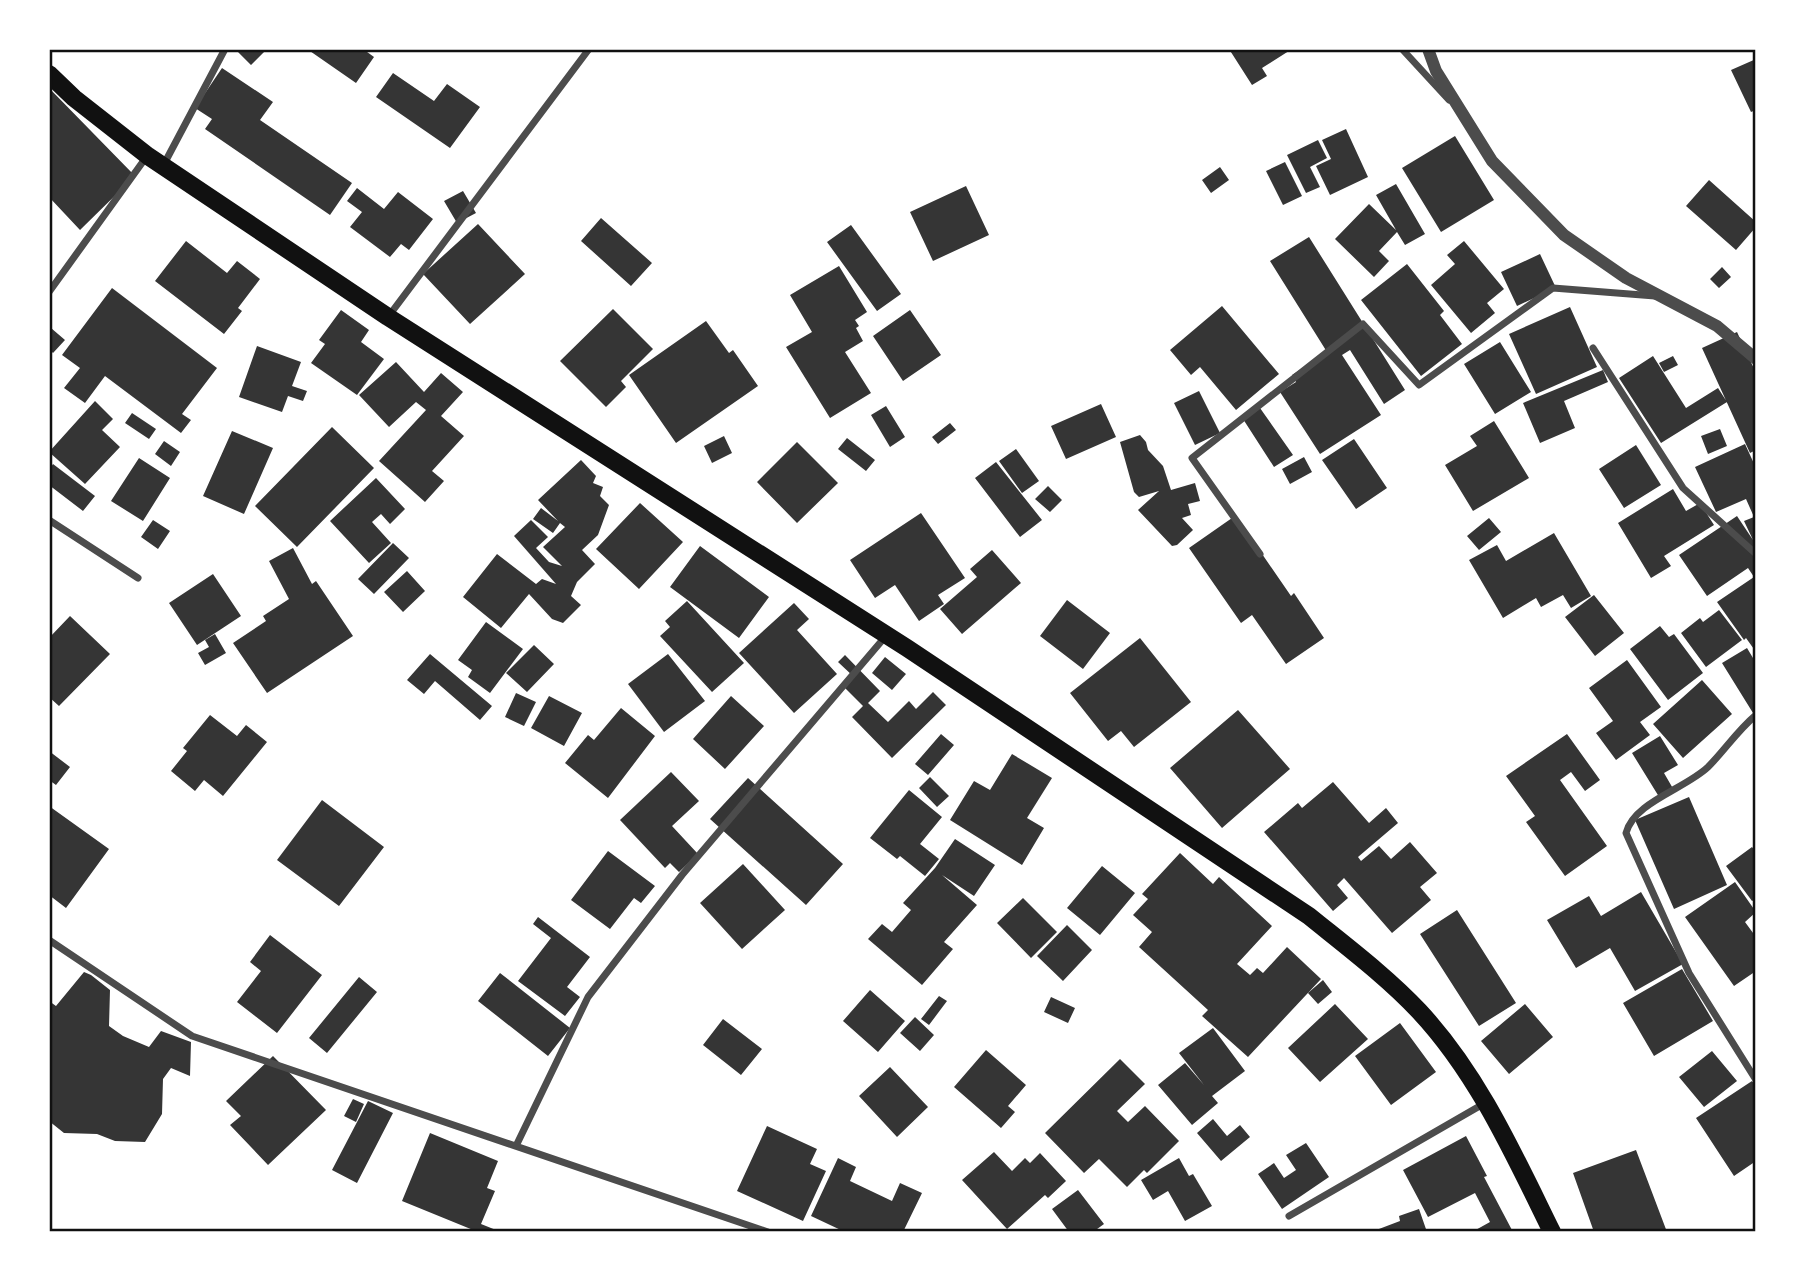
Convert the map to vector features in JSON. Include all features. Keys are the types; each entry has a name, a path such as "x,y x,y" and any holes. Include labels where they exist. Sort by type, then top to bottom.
{"main road":[{"path":"49,74 148,156 388,317 887,635 1309,916 1369,964 1419,1012 1461,1065 1500,1127 1552,1232"}],"street":[{"path":"163,166 225,49"},
{"path":"388,317 589,49"},
{"path":"1402,49 1466,119"},
{"path":"1428,49 1436,71 1492,161 1564,235 1626,278 1717,326 1756,359"},
{"path":"49,292 148,156"},
{"path":"1260,554 1192,458 1363,324 1419,385 1553,288 1660,296"},
{"path":"1593,348 1683,488 1756,554"},
{"path":"49,520 138,578"},
{"path":"516,1146 588,997 682,875 887,635"},
{"path":"1756,715 1742,727 1708,767 1644,808 1629,822 1626,833 1689,973 1756,1080"},
{"path":"49,940 192,1036 768,1232"},
{"path":"1289,1216 1485,1103"}],"building":[{"path":"241,49 267,49 251,65 238,52"},
{"path":"307,49 363,49 374,57 356,83"},
{"path":"1229,49 1292,49 1262,68 1267,76 1252,85"},
{"path":"1756,59 1756,110 1751,112 1731,70"},
{"path":"222,68 273,102 260,120 352,183 330,215 205,129 212,119 195,108"},
{"path":"393,73 434,101 447,84 480,107 450,148 376,97"},
{"path":"49,88 135,176 80,230 49,197"},
{"path":"1346,129 1368,177 1330,195 1316,166 1331,159 1322,140"},
{"path":"1455,136 1494,200 1441,232 1402,168"},
{"path":"1318,140 1327,158 1310,167 1320,187 1306,193 1287,155"},
{"path":"1285,162 1302,196 1283,205 1266,171"},
{"path":"1220,167 1229,180 1211,193 1202,180"},
{"path":"1709,180 1756,222 1756,227 1736,250 1686,206"},
{"path":"1396,184 1425,234 1405,245 1397,232 1379,251 1389,261 1374,277 1335,239 1369,204 1396,230 1376,195"},
{"path":"966,186 989,235 933,261 910,212"},
{"path":"357,188 384,209 398,192 433,219 409,250 401,244 390,257 350,227 362,212 347,201"},
{"path":"463,191 476,213 457,223 444,201"},
{"path":"601,218 652,263 631,286 581,241"},
{"path":"478,224 525,274 470,324 423,274"},
{"path":"851,225 901,294 877,311 827,242"},
{"path":"1309,237 1405,390 1384,404 1350,350 1342,355 1381,415 1320,454 1280,392 1296,382 1292,375 1327,352 1270,261"},
{"path":"186,241 227,273 237,261 260,279 238,308 242,311 224,334 155,281"},
{"path":"1464,241 1504,289 1487,303 1495,313 1471,333 1431,285 1455,264 1447,255"},
{"path":"1540,254 1556,288 1517,306 1501,272"},
{"path":"1407,264 1444,311 1440,315 1462,344 1421,376 1361,300"},
{"path":"839,266 867,312 855,320 863,341 845,352 871,393 830,418 786,347 812,332 790,295"},
{"path":"1722,267 1731,277 1719,288 1710,279"},
{"path":"112,288 217,368 182,414 191,420 181,433 105,376 85,403 64,388 80,368 62,355"},
{"path":"1222,306 1279,374 1236,410 1200,367 1191,375 1170,350"},
{"path":"1570,307 1597,367 1536,394 1509,334"},
{"path":"613,309 653,349 621,381 626,387 606,407 560,361"},
{"path":"341,310 369,330 361,342 384,359 357,395 311,363 325,344 319,340"},
{"path":"910,310 941,355 903,381 873,336"},
{"path":"706,321 729,353 733,350 758,386 676,443 629,375"},
{"path":"51,328 65,340 53,353 49,349"},
{"path":"1737,332 1756,373 1756,450 1750,453 1702,348"},
{"path":"1500,342 1531,392 1495,414 1464,364"},
{"path":"257,346 301,362 292,386 307,391 303,401 288,396 282,412 239,397"},
{"path":"1653,356 1686,408 1718,388 1727,402 1661,443 1619,378"},
{"path":"1673,356 1678,365 1664,372 1659,363"},
{"path":"396,362 424,392 441,373 463,392 441,416 464,436 432,471 444,481 425,502 379,461 426,410 416,402 389,427 359,395"},
{"path":"1603,370 1608,382 1564,401 1575,428 1540,443 1523,403"},
{"path":"1199,391 1220,433 1195,445 1174,403"},
{"path":"95,401 113,419 102,430 120,447 85,484 49,452"},
{"path":"1101,404 1116,437 1066,459 1051,426"},
{"path":"886,406 905,437 890,447 871,415"},
{"path":"1260,408 1293,455 1274,467 1243,419"},
{"path":"132,413 156,429 149,439 125,423"},
{"path":"1494,421 1529,478 1473,511 1445,465 1477,446 1470,436"},
{"path":"950,423 956,430 938,444 932,437"},
{"path":"332,427 374,468 297,547 255,506"},
{"path":"1720,429 1727,446 1708,454 1701,436"},
{"path":"232,431 273,448 244,514 203,496"},
{"path":"1140,435 1148,450 1163,466 1171,490 1195,483 1200,501 1188,504 1191,515 1182,518 1193,530 1177,545 1172,546 1138,510 1159,491 1139,497 1134,492 1120,442"},
{"path":"724,436 732,453 712,463 704,446"},
{"path":"847,438 875,460 866,471 838,449"},
{"path":"1354,439 1387,488 1356,509 1322,460"},
{"path":"164,441 180,452 171,466 155,454"},
{"path":"797,442 838,483 797,523 757,482"},
{"path":"1745,444 1756,468 1756,652 1717,602 1754,577 1748,568 1707,596 1679,555 1737,516 1753,540 1744,521 1754,517 1746,499 1716,512 1695,467"},
{"path":"1636,445 1661,485 1624,508 1599,469"},
{"path":"1016,449 1039,481 1022,493 999,461"},
{"path":"1304,457 1312,472 1290,484 1282,469"},
{"path":"139,458 170,478 143,521 111,501"},
{"path":"581,460 596,476 593,483 603,487 600,496 609,505 598,535 582,550 595,564 577,582 571,596 581,605 563,623 552,619 529,594 501,628 463,597 497,554 536,584 542,579 556,584 514,536 531,520 548,537 536,548 549,562 562,566 543,547 565,527 560,523 553,533 533,519 541,508 558,521 538,500"},
{"path":"996,462 1042,520 1020,537 975,478"},
{"path":"53,464 95,496 83,511 49,485 49,470"},
{"path":"376,478 405,509 390,524 381,514 372,522 391,543 369,563 330,521"},
{"path":"1048,486 1062,500 1050,512 1035,499"},
{"path":"1673,489 1686,511 1700,503 1714,525 1664,556 1671,566 1651,578 1618,523"},
{"path":"640,503 683,542 639,589 596,549"},
{"path":"921,513 965,578 938,595 944,604 919,621 895,585 875,598 850,560"},
{"path":"1232,518 1260,551 1291,596 1294,593 1324,638 1286,664 1252,615 1241,623 1189,548"},
{"path":"1489,518 1501,532 1479,550 1467,536"},
{"path":"153,520 170,531 158,549 141,537"},
{"path":"1554,533 1591,596 1571,608 1563,595 1541,607 1536,598 1503,618 1469,560 1497,545 1506,561"},
{"path":"393,543 409,558 374,594 358,579"},
{"path":"700,546 769,597 739,638 670,587"},
{"path":"293,548 312,584 316,581 353,636 267,693 233,643 266,621 263,616 289,599 269,561"},
{"path":"992,550 1021,583 962,634 940,609 977,577 970,569"},
{"path":"407,571 425,591 403,612 384,592"},
{"path":"213,574 241,616 197,645 169,603"},
{"path":"1594,595 1624,633 1595,656 1565,617"},
{"path":"1067,600 1110,633 1083,669 1040,636"},
{"path":"687,601 744,663 712,692 660,636 670,627 665,621"},
{"path":"794,603 809,619 797,630 837,674 794,713 739,653"},
{"path":"1719,610 1742,640 1706,667 1681,633 1700,618 1703,622"},
{"path":"70,616 110,654 59,706 49,697 49,638"},
{"path":"486,622 523,649 490,693 468,677 472,670 458,660"},
{"path":"1660,626 1669,637 1674,634 1703,673 1668,700 1630,649"},
{"path":"215,634 226,653 205,665 198,653 209,647 205,640"},
{"path":"1140,638 1191,702 1134,747 1121,731 1108,741 1070,693"},
{"path":"534,645 554,664 527,692 506,673"},
{"path":"1747,648 1756,663 1756,711 1753,713 1722,663"},
{"path":"430,654 492,706 480,720 435,681 424,694 407,680"},
{"path":"668,654 705,701 664,732 628,684"},
{"path":"845,655 880,691 868,703 888,722 909,701 916,709 933,692 946,705 892,758 852,717 863,706 844,687 854,677 838,662"},
{"path":"885,657 906,674 892,690 872,673"},
{"path":"1627,660 1661,707 1640,722 1650,735 1616,760 1596,733 1613,721 1589,688"},
{"path":"1702,680 1732,714 1683,758 1653,724"},
{"path":"516,693 536,702 524,726 505,717"},
{"path":"549,696 582,713 564,746 531,728"},
{"path":"731,696 764,726 725,769 693,739"},
{"path":"621,708 655,736 608,798 565,763 588,735 594,740"},
{"path":"1238,710 1290,769 1222,828 1170,768"},
{"path":"210,715 237,736 246,725 267,742 223,796 204,780 195,791 171,771 187,751 183,748"},
{"path":"941,734 954,745 928,775 915,764"},
{"path":"1567,734 1600,780 1585,791 1571,772 1560,780 1607,846 1565,876 1526,822 1535,816 1506,776"},
{"path":"1660,736 1678,765 1664,773 1675,792 1661,800 1632,753"},
{"path":"49,751 70,767 56,785 49,780"},
{"path":"1012,754 1052,778 1027,818 1044,828 1022,865 950,820 974,781 990,790"},
{"path":"671,772 699,801 672,826 698,854 679,872 670,863 665,868 620,820"},
{"path":"930,777 949,796 937,807 919,788"},
{"path":"748,778 843,864 806,905 710,819"},
{"path":"1333,782 1369,823 1386,808 1398,823 1358,857 1361,861 1379,846 1391,859 1410,842 1437,873 1420,887 1431,900 1392,933 1344,878 1337,885 1348,898 1333,911 1264,832 1298,803 1302,808"},
{"path":"909,790 942,817 920,844 939,859 925,876 900,856 897,859 870,838"},
{"path":"1689,797 1727,885 1674,909 1635,820"},
{"path":"322,800 384,847 339,906 277,860"},
{"path":"49,806 109,849 66,908 49,895"},
{"path":"955,839 995,865 974,896 942,875 977,905 944,942 953,949 922,985 868,939 882,924 892,932 911,910 903,903 935,868"},
{"path":"1752,847 1756,852 1756,899 1752,901 1726,866"},
{"path":"608,851 655,886 641,903 634,898 610,929 571,900"},
{"path":"1180,853 1213,884 1219,877 1272,926 1237,964 1250,975 1257,968 1263,973 1287,947 1321,979 1248,1057 1202,1016 1208,1010 1139,947 1152,932 1133,915 1148,899 1142,894"},
{"path":"743,864 785,910 742,949 700,903"},
{"path":"1102,866 1135,893 1100,935 1067,908"},
{"path":"1735,882 1756,912 1745,922 1756,937 1756,971 1734,986 1685,917"},
{"path":"1641,892 1683,964 1635,991 1610,948 1576,968 1547,920 1589,896 1601,916"},
{"path":"1023,898 1057,932 1031,958 997,923"},
{"path":"1457,910 1516,1003 1479,1026 1420,934"},
{"path":"538,917 590,957 567,987 580,997 565,1016 518,981 551,938 533,924"},
{"path":"1067,925 1092,950 1063,981 1037,956"},
{"path":"270,935 322,975 277,1033 237,1002 261,971 250,962"},
{"path":"1682,969 1713,1021 1654,1056 1623,1003"},
{"path":"84,972 110,990 109,1026 123,1036 149,1047 161,1031 191,1042 190,1076 171,1068 163,1079 162,1114 145,1142 115,1141 97,1134 64,1133 49,1121 49,1001 56,1006"},
{"path":"500,973 570,1028 548,1056 478,1001"},
{"path":"359,977 377,992 327,1053 309,1038"},
{"path":"1323,980 1332,992 1318,1004 1308,993"},
{"path":"870,990 905,1021 878,1052 843,1021"},
{"path":"939,996 947,1001 929,1025 921,1019"},
{"path":"1051,997 1075,1008 1068,1023 1044,1012"},
{"path":"1335,1004 1368,1039 1320,1082 1288,1048"},
{"path":"1525,1004 1553,1037 1509,1074 1481,1041"},
{"path":"915,1017 934,1035 920,1051 900,1033"},
{"path":"723,1019 762,1049 741,1075 703,1045"},
{"path":"1400,1023 1436,1072 1391,1105 1355,1056"},
{"path":"1213,1028 1245,1071 1212,1096 1218,1103 1192,1125 1158,1085 1185,1063 1204,1085 1179,1053"},
{"path":"986,1050 1026,1085 1008,1106 1015,1112 1001,1128 954,1087"},
{"path":"1712,1051 1737,1081 1704,1107 1679,1077"},
{"path":"273,1056 326,1110 268,1165 230,1125 241,1116 226,1101"},
{"path":"1120,1059 1145,1084 1117,1111 1128,1122 1145,1106 1179,1141 1147,1173 1144,1170 1127,1187 1099,1159 1084,1173 1045,1133"},
{"path":"890,1067 928,1107 897,1137 859,1096"},
{"path":"1752,1081 1756,1086 1756,1161 1734,1176 1696,1118"},
{"path":"353,1099 364,1104 356,1122 344,1116"},
{"path":"368,1101 393,1113 357,1183 332,1170"},
{"path":"1213,1119 1227,1136 1240,1125 1250,1137 1221,1161 1197,1133"},
{"path":"767,1126 817,1149 810,1164 826,1171 803,1221 737,1191"},
{"path":"430,1133 498,1161 487,1188 495,1191 481,1224 501,1232 478,1232 402,1201"},
{"path":"1466,1136 1513,1232 1472,1232 1490,1222 1475,1193 1428,1217 1403,1170"},
{"path":"1306,1143 1329,1177 1282,1209 1258,1174 1274,1163 1284,1178 1296,1170 1286,1155"},
{"path":"1636,1150 1667,1232 1594,1232 1573,1173"},
{"path":"994,1152 1012,1171 1025,1158 1030,1163 1040,1153 1066,1181 1048,1198 1045,1195 1007,1229 962,1180"},
{"path":"838,1158 856,1167 850,1181 892,1201 900,1183 922,1193 903,1232 845,1232 811,1216"},
{"path":"1179,1158 1189,1176 1193,1174 1212,1206 1185,1221 1168,1191 1153,1200 1141,1180"},
{"path":"1078,1190 1104,1224 1093,1232 1069,1232 1052,1209"},
{"path":"1419,1209 1427,1232 1371,1232 1400,1221 1399,1216"}]}
